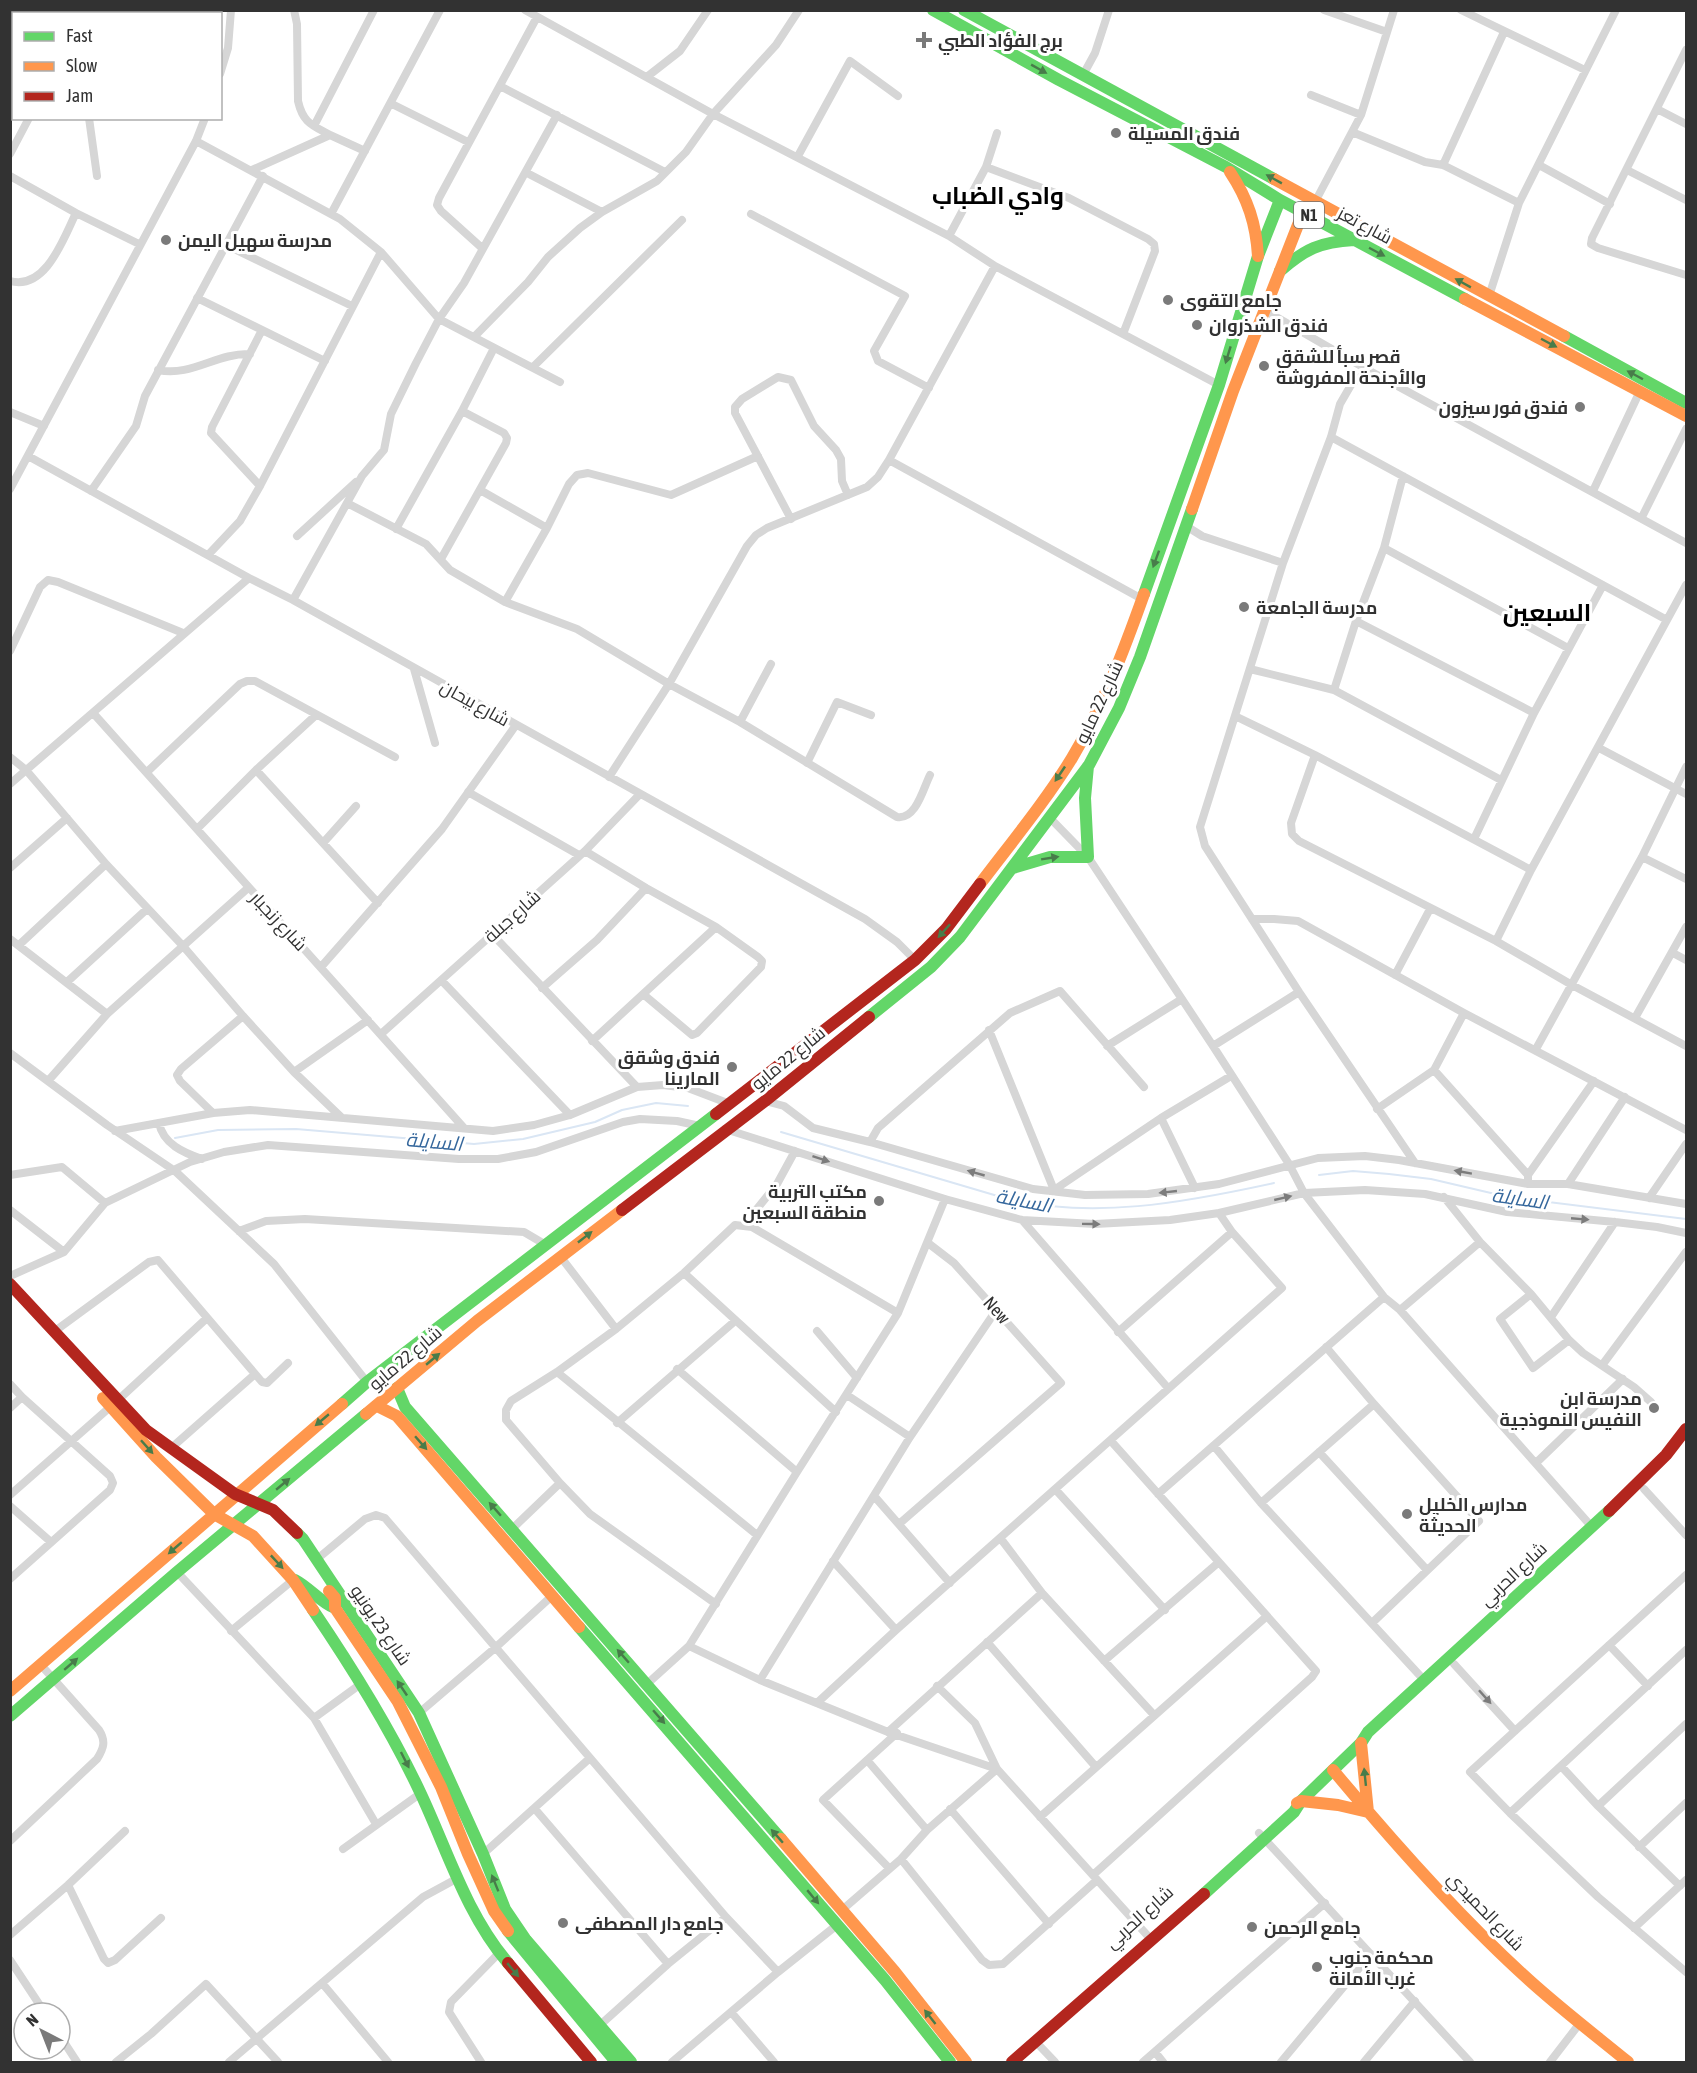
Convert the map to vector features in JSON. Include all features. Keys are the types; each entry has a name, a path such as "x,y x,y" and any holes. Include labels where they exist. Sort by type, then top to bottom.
{"main road":[{"name":"شارع تعز","path":"933,10 1059,80 1226,167 1280,200 1354,240 1686,416"},
{"name":"شارع تعز","path":"964,10 1686,403"},
{"path":"1059,80 1066,66"},
{"path":"1226,167 1251,206 1257,233 1258,256"},
{"name":"شارع 22 مايو","path":"12,1688 367,1382 915,960 946,929 1072,758 1102,701 1124,651 1219,385 1258,256 1280,200"},
{"name":"شارع 22 مايو","path":"10,1716 177,1572 477,1321 725,1129 765,1101 930,967 960,937 1089,765 1119,708 1140,657 1233,391 1303,212"},
{"path":"1280,271 1300,253 1319,243 1354,240"},
{"path":"1219,385 1233,391"},
{"path":"1170,521 1186,526"},
{"path":"1012,868 1050,857 1088,857 1085,798 1089,765"},
{"path":"1037,808 1050,818"},
{"path":"730,1104 765,1101"},
{"path":"700,1126 725,1129"},
{"name":"شارع 23 يونيو","path":"10,1284 55,1331 156,1457 214,1514 253,1536 293,1580 362,1683 391,1732 480,1923 499,1953 591,2062"},
{"name":"شارع 23 يونيو","path":"10,1294 114,1404 170,1449 235,1494 273,1510 303,1539 419,1713 483,1854 505,1909 526,1940 631,2062"},
{"path":"397,1388 401,1412 791,1861 837,1925 890,1976 966,2062"},
{"path":"378,1406 401,1412 512,1529 557,1590"},
{"name":"شارع الحربي","path":"1012,2062 1262,1836 1288,1806 1301,1801 1361,1743 1368,1732 1639,1483 1686,1429"},
{"name":"شارع الحربي","path":"1361,1743 1372,1737 1455,1664 1644,1489 1686,1441"},
{"path":"316,1560 314,1570 335,1598 335,1608"},
{"path":"293,1580 305,1584 324,1603 335,1608 398,1702 441,1787 494,1911 513,1939 615,2062"},
{"path":"1301,1801 1338,1804 1368,1812 1361,1743"},
{"name":"شارع الحميدي","path":"1333,1770 1368,1812 1479,1932 1530,1981 1628,2062"},
{"name":"شارع الحربي","path":"1001,2062 1262,1836"},
{"path":"791,1861 843,1910 950,2062"}],"street":[{"path":"222,68 228,48 231,10"},
{"path":"294,10 297,24 298,101 301,113 305,120 314,126 365,152"},
{"path":"314,126 374,10"},
{"path":"331,214 392,104 440,10"},
{"path":"525,10 713,114 949,236 995,266 1219,385"},
{"path":"648,76 680,51 708,10"},
{"path":"1083,75 1095,53 1109,10"},
{"path":"1324,10 1387,32"},
{"path":"1315,202 1361,115 1395,10"},
{"path":"1461,10 1585,70"},
{"path":"1489,297 1519,203 1616,10"},
{"path":"474,337 528,282 548,257 602,212 657,180 686,152 713,114 776,45 795,12"},
{"path":"482,248 437,205 468,142 537,17"},
{"path":"1443,165 1504,32"},
{"path":"1686,50 1592,237 1592,244 1598,248 1686,275"},
{"path":"798,156 850,61 898,96"},
{"path":"500,86 665,172"},
{"path":"1311,95 1361,115"},
{"path":"392,104 468,142"},
{"path":"1658,109 1686,124"},
{"path":"297,536 362,476 384,450 391,414 439,319 464,283 557,116"},
{"path":"10,154 28,120"},
{"path":"89,120 97,176"},
{"path":"10,489 196,141 204,120"},
{"path":"1352,132 1425,162 1443,165 1519,203"},
{"path":"949,236 986,167 997,133"},
{"path":"252,170 330,135"},
{"path":"196,141 331,214 381,252 439,319 560,382"},
{"path":"1539,165 1610,204"},
{"path":"986,167 1069,198 1154,244 1155,251 1123,334"},
{"path":"1627,170 1686,200"},
{"path":"526,173 602,212"},
{"path":"92,491 136,426 145,396 158,370 263,176"},
{"path":"10,177 139,244"},
{"path":"10,281 17,283 34,278 50,265 76,213"},
{"path":"751,214 905,296 874,351 878,361 929,388"},
{"path":"533,367 682,220"},
{"path":"226,245 352,306"},
{"path":"208,555 240,521 260,486 381,252"},
{"path":"609,777 669,684 747,546 756,535 767,528 867,487 878,477 995,266"},
{"path":"197,298 325,361"},
{"path":"1264,310 1368,370 1642,517 1686,543"},
{"path":"260,486 211,433 262,330"},
{"path":"396,529 462,411 494,348"},
{"path":"158,370 170,373 187,371 216,359 239,353 250,354"},
{"path":"1368,370 1351,384 1340,404 1331,437 1283,563 1200,827 1205,846 1299,992 1415,1163"},
{"path":"791,519 735,413 735,407 742,399 778,377 785,378 794,385 814,426 836,450 841,459 842,481 848,495"},
{"path":"1593,491 1640,392"},
{"path":"441,559 507,438 504,433 462,411"},
{"path":"10,412 44,426"},
{"path":"1642,517 1686,429"},
{"path":"1331,437 1667,620"},
{"name":"شارع بيحان","path":"28,456 293,600 865,919 897,942 915,960"},
{"path":"505,602 548,528 569,484 578,475 588,473 671,495 758,456"},
{"path":"889,460 1142,600"},
{"path":"293,600 362,476"},
{"path":"1335,690 1356,621 1383,548 1403,476"},
{"path":"480,490 548,528"},
{"path":"347,503 426,544 450,570 505,602 577,629 669,684 740,722 897,817 904,818 911,815 930,775"},
{"path":"1186,526 1202,536 1283,563"},
{"path":"1383,548 1568,648"},
{"path":"10,784 94,714 183,633 249,578"},
{"path":"10,651 40,587 48,580 183,633"},
{"path":"1473,839 1534,713 1604,585"},
{"path":"1496,941 1531,870 1686,585"},
{"path":"1356,621 1534,713"},
{"path":"740,722 771,664"},
{"path":"414,669 435,742"},
{"path":"1250,669 1335,690 1501,780"},
{"path":"147,772 240,684 247,681 255,681 395,757"},
{"path":"807,763 837,702 871,715"},
{"name":"شارع زنجبار","path":"94,714 464,1128"},
{"path":"197,830 256,770 316,715"},
{"path":"1235,716 1531,870"},
{"path":"321,967 442,829 516,725"},
{"path":"1599,748 1686,794"},
{"path":"1315,756 1291,823 1292,834 1299,841 1496,941 1686,1046"},
{"path":"10,757 26,770 106,864 183,946 294,1072 341,1117"},
{"path":"1536,1050 1642,857 1686,767"},
{"path":"256,770 378,903"},
{"path":"468,792 716,927 762,961 761,967 697,1033 692,1035 643,994"},
{"name":"شارع جبلة","path":"381,1034 582,853 640,794"},
{"path":"322,843 356,806"},
{"path":"10,868 67,818"},
{"path":"1050,818 1088,857 1289,1164 1304,1193 1384,1297 1400,1310 1591,1526"},
{"path":"1642,857 1686,879"},
{"path":"19,945 106,864"},
{"path":"48,1081 107,1014 248,888"},
{"path":"542,988 597,940 646,888"},
{"path":"67,982 147,909"},
{"path":"1395,975 1430,909"},
{"path":"1252,919 1298,921 1464,1013 1686,1130"},
{"path":"592,1041 716,927"},
{"path":"1635,1018 1686,927"},
{"path":"492,934 637,1087"},
{"path":"10,939 107,1014"},
{"path":"1673,953 1686,960"},
{"path":"442,981 570,1115"},
{"path":"870,1142 878,1128 1010,1013 1060,991 1144,1087"},
{"path":"1213,1046 1299,992"},
{"path":"1107,1046 1182,999"},
{"path":"1377,1109 1434,1070 1464,1013"},
{"path":"213,1113 180,1081 177,1075 243,1016"},
{"path":"294,1072 368,1020"},
{"path":"989,1030 1054,1190"},
{"path":"10,1053 115,1131 175,1171 274,1264 367,1382"},
{"path":"1434,1070 1528,1180"},
{"path":"1054,1190 1161,1118 1231,1076"},
{"path":"1528,1180 1594,1081"},
{"path":"115,1131 213,1113 250,1110 493,1131 534,1125 570,1115 637,1087 663,1085 688,1088 730,1104"},
{"path":"1568,1184 1625,1096"},
{"path":"765,1101 784,1106 796,1118 813,1128 1033,1189 1085,1195 1125,1195 1195,1188 1243,1178 1289,1164 1318,1158 1348,1156 1382,1158 1568,1184 1686,1204"},
{"path":"1161,1118 1195,1188"},
{"path":"10,1276 64,1252 105,1203 190,1162 224,1152 268,1145 498,1160 536,1152 623,1122 640,1119 677,1120 700,1126"},
{"path":"159,1123 160,1129 176,1148 202,1159"},
{"path":"725,1129 1022,1220 1120,1224 1170,1220 1219,1213 1304,1193 1385,1190 1444,1197 1507,1212 1615,1222 1686,1233"},
{"path":"1649,1198 1686,1144"},
{"path":"744,1225 777,1184 795,1151"},
{"path":"10,1175 56,1166 62,1167 105,1203"},
{"path":"1444,1197 1480,1242 1531,1294 1569,1340 1583,1353 1603,1364 1651,1402"},
{"path":"642,1688 689,1646 898,1313 945,1198"},
{"path":"10,1210 64,1252"},
{"path":"818,1703 896,1630 1282,1288 1232,1232 1219,1213"},
{"path":"239,1231 266,1221 305,1219 524,1232 546,1245"},
{"path":"1022,1220 1168,1388"},
{"path":"1551,1317 1615,1222"},
{"path":"716,1604 590,1514 506,1420 506,1410 511,1401 557,1372 616,1329 684,1273 735,1225 752,1227 898,1313"},
{"path":"1118,1332 1232,1232"},
{"path":"1400,1310 1480,1242"},
{"name":"New","path":"899,1524 1061,1383 954,1263 928,1243"},
{"path":"1603,1364 1686,1252"},
{"path":"560,1256 616,1329"},
{"path":"55,1331 149,1262 158,1260 254,1375 264,1383 288,1363"},
{"path":"684,1273 836,1412"},
{"path":"1531,1294 1500,1319 1533,1368 1569,1340"},
{"path":"1158,1494 1384,1297"},
{"path":"760,1680 910,1437 997,1309"},
{"path":"10,1495 114,1404 207,1318"},
{"path":"618,1423 677,1369 735,1321"},
{"path":"817,1331 857,1378"},
{"path":"1326,1347 1479,1521 1372,1623"},
{"path":"677,1369 797,1472"},
{"path":"557,1372 757,1535"},
{"path":"170,1449 254,1375"},
{"path":"1536,1463 1623,1379"},
{"path":"10,1384 110,1476 113,1483 110,1490 10,1579"},
{"path":"847,1395 910,1437"},
{"path":"10,1408 22,1397"},
{"path":"1261,1503 1374,1404"},
{"path":"901,1859 982,1960 989,1965 1004,1964 1316,1671 1111,1441"},
{"path":"1214,1446 1261,1503 1424,1680"},
{"path":"1319,1452 1427,1570"},
{"path":"512,1529 560,1483"},
{"path":"1644,1489 1686,1535"},
{"path":"1055,1490 1165,1610"},
{"path":"875,1497 950,1582"},
{"path":"10,1506 51,1542"},
{"path":"316,1560 365,1519 376,1515 385,1518 726,1917 778,1972"},
{"path":"1001,1539 1042,1593 1154,1715"},
{"path":"833,1561 896,1630"},
{"path":"1104,1661 1219,1562"},
{"path":"177,1572 314,1719 376,1824"},
{"path":"1686,1575 1470,1772 1598,1898 1686,1971"},
{"path":"231,1631 293,1580"},
{"path":"419,1713 495,1648 557,1590"},
{"path":"889,1868 822,1800 867,1760 937,1686 1042,1593"},
{"path":"1040,1817 1267,1616"},
{"path":"987,1642 1096,1767"},
{"path":"1609,1645 1648,1686"},
{"path":"689,1646 760,1680 892,1732 997,1769"},
{"path":"1510,1813 1686,1650"},
{"path":"1455,1664 1515,1731"},
{"path":"10,1841 97,1759 103,1749 104,1738 99,1730 40,1665"},
{"path":"314,1719 362,1683"},
{"path":"937,1686 975,1722 997,1769 1146,1935"},
{"path":"1598,1806 1686,1724"},
{"path":"483,1854 590,1758"},
{"path":"867,1760 927,1830"},
{"path":"1561,1766 1639,1847 1683,1883 1634,1928"},
{"path":"843,1910 901,1859 927,1830 997,1769"},
{"path":"344,1849 421,1793"},
{"path":"1639,1847 1686,1803"},
{"path":"535,1809 668,1965"},
{"path":"950,1809 1049,1924"},
{"path":"10,1935 68,1885 124,1831"},
{"path":"1262,1836 1415,2001 1467,2062"},
{"path":"229,2062 423,1897 458,1878"},
{"path":"68,1885 108,1963 115,1960 161,1918"},
{"path":"1143,2062 1325,1903"},
{"path":"599,2026 726,1917"},
{"path":"672,2062 837,1925"},
{"path":"481,2062 449,2012 451,2002 499,1953"},
{"path":"1281,2062 1371,1954"},
{"path":"1678,1964 1686,1956"},
{"path":"10,1960 37,2001"},
{"path":"322,1983 388,2062"},
{"path":"116,2062 206,1984 278,2062"},
{"path":"1364,2062 1415,2001"},
{"path":"731,2012 774,2062"},
{"path":"1550,2062 1580,2023"},
{"path":"1036,2042 1055,2062"},
{"path":"1155,2052 1162,2062"}],"waterway":[{"name":"السايلة","path":"175,1138 218,1130 296,1129 474,1144 523,1139 595,1122 622,1110 656,1103 688,1106"},
{"name":"السايلة","path":"781,1132 1001,1197 1069,1208 1138,1206 1173,1202 1274,1183"},
{"name":"السايلة","path":"1319,1175 1353,1171 1431,1179 1508,1197 1686,1219"}],"traffic: fast":[{"path":"933,10 1059,80 1226,167 1280,200 1465,299"},
{"path":"964,10 1274,179"},
{"path":"1144,594 1219,385 1258,256 1280,200"},
{"path":"1280,271 1297,257 1314,248 1354,240"},
{"path":"1564,336 1686,403"},
{"path":"869,1017 931,967 960,937 1089,765 1119,708 1140,657 1192,509"},
{"path":"1013,868 1050,857 1088,857 1085,798 1088,766"},
{"path":"342,1404 367,1382 716,1114"},
{"path":"397,1388 405,1407 781,1839"},
{"path":"10,1716 366,1414"},
{"path":"1204,1894 1294,1812 1301,1801 1361,1743 1368,1732 1609,1511"},
{"path":"297,1533 419,1713 483,1854 505,1909 526,1940 631,2062"},
{"path":"295,1580 335,1608"},
{"path":"313,1610 384,1722 420,1792 458,1880 480,1924 508,1963"},
{"path":"579,1627 885,1980 950,2062"},
{"path":"508,1931 616,2062"}],"traffic: slow":[{"path":"1230,172 1250,212 1258,256"},
{"path":"1274,179 1564,336"},
{"path":"1192,509 1233,391 1303,212"},
{"path":"1465,299 1686,416"},
{"path":"980,884 1028,822 1072,758 1112,678 1144,594"},
{"path":"366,1414 477,1321 622,1210"},
{"path":"103,1398 156,1457 214,1514 253,1536 293,1580 313,1610"},
{"path":"10,1691 342,1404"},
{"path":"377,1406 397,1416 579,1627"},
{"path":"329,1591 335,1598 335,1608 398,1702 441,1787 494,1911 508,1931"},
{"path":"1297,1803 1301,1801 1338,1805 1368,1812 1361,1743"},
{"path":"1333,1770 1403,1852 1503,1956 1541,1991 1628,2062"},
{"path":"781,1839 895,1972 966,2062"}],"traffic: jam":[{"path":"716,1114 915,960 946,929 980,884"},
{"path":"622,1210 765,1101 869,1017"},
{"path":"10,1284 146,1430 235,1494 273,1510 297,1533"},
{"path":"1609,1511 1666,1455 1686,1429"},
{"path":"1012,2062 1204,1894"},
{"path":"508,1963 591,2062"}],"place":[{"name":"برج الفؤاد الطبي","path":"924,40"},
{"name":"فندق المسيلة","path":"1116,133"},
{"name":"مدرسة سهيل اليمن","path":"166,240"},
{"name":"جامع التقوى","path":"1168,300"},
{"name":"فندق الشذروان","path":"1197,325"},
{"name":"قصر سبأ للشقق والأجنحة المفروشة","path":"1264,366"},
{"name":"فندق فور سيزون","path":"1580,407"},
{"name":"مدرسة الجامعة","path":"1244,607"},
{"name":"فندق وشقق المارينا","path":"732,1067"},
{"name":"مكتب التربية منطقة السبعين","path":"879,1201"},
{"name":"مدرسة ابن النفيس النموذجية","path":"1654,1408"},
{"name":"مدارس الخليل الحديثة","path":"1407,1514"},
{"name":"جامع دار المصطفى","path":"563,1923"},
{"name":"جامع الرحمن","path":"1252,1927"},
{"name":"محكمة جنوب غرب الأمانة","path":"1317,1967"}],"district":[{"name":"وادي الضباب","path":"998,195"},
{"name":"السبعين","path":"1547,612"}]}
